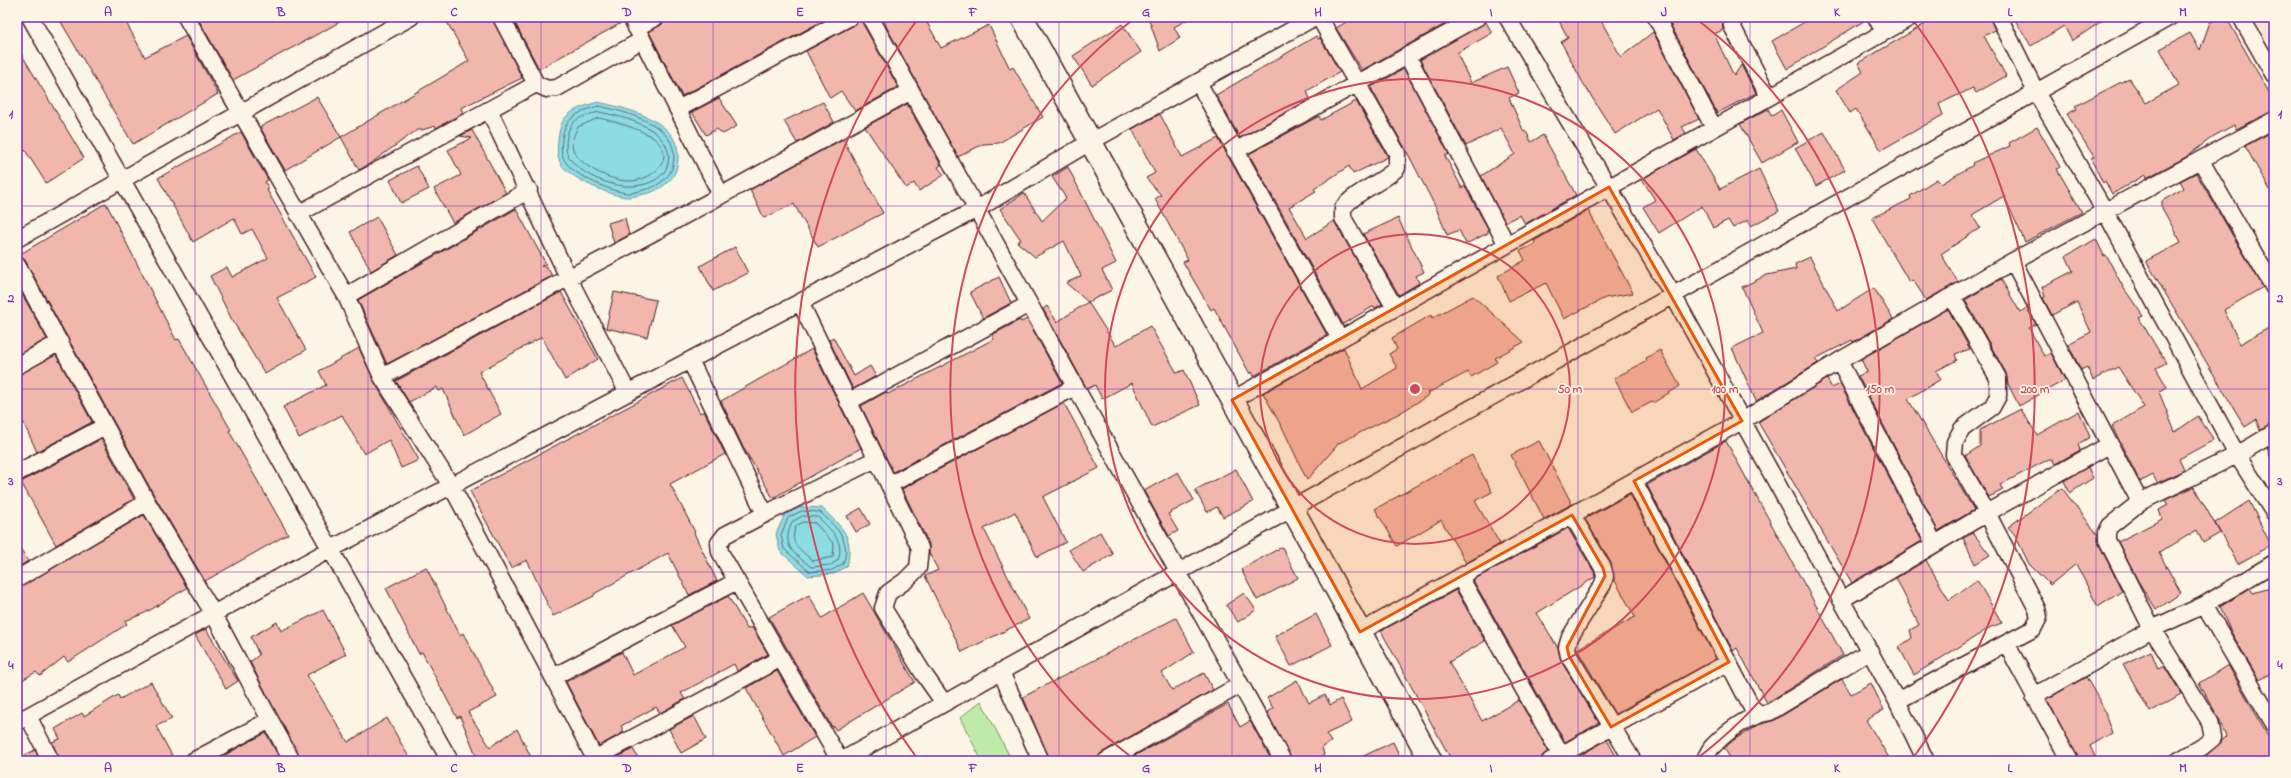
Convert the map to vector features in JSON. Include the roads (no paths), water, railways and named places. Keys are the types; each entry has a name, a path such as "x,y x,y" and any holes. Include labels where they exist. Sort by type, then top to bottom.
{"street":[{"path":"30,17 121,181 235,378 450,761"},
{"path":"186,17 346,296 382,377 452,487 553,677 595,760 781,658"},
{"path":"17,239 411,17"},
{"path":"501,17 536,84 547,89 557,88 637,28 656,17"},
{"path":"678,109 850,17"},
{"path":"870,17 1282,761"},
{"path":"51,761 23,719 331,549 452,487 977,209 1090,142 1315,17"},
{"path":"1319,17 1397,153 1397,168 1391,174 1349,200 1343,208 1344,218 1395,308"},
{"path":"1235,151 1478,17"},
{"path":"1506,17 1673,295 1870,651 1897,701 1926,761"},
{"path":"1656,17 1714,128"},
{"path":"1731,17 1732,26 1769,97"},
{"path":"1876,17 1884,32"},
{"path":"1232,400 1911,17"},
{"path":"1999,17 2036,92 2106,213 2236,455 2274,513"},
{"path":"876,459 725,535 719,542 720,552 840,761 2170,17"},
{"path":"2241,17 2274,75"},
{"path":"1025,18 1090,142 1431,761"},
{"path":"637,28 721,195"},
{"path":"1407,55 1507,245"},
{"path":"1198,82 1340,339"},
{"path":"298,214 536,84"},
{"path":"382,377 568,276 658,230 911,91"},
{"path":"489,110 529,190 568,276 628,393"},
{"path":"1360,632 1742,421 1839,360 2013,262 2106,213 2274,120"},
{"path":"2201,161 2274,288"},
{"path":"346,296 529,190"},
{"path":"2013,262 2111,444 2140,502"},
{"path":"17,265 147,502 213,613 292,761"},
{"path":"1897,701 2007,645 2033,629 2039,617 2037,609 1987,513 1954,455 1955,442 1962,429 1992,407 1998,396 1998,378 1952,297"},
{"path":"800,302 920,548 918,568 905,582 888,593 883,608 944,704"},
{"path":"848,402 1029,304"},
{"path":"17,366 60,342"},
{"path":"690,360 765,514"},
{"path":"1839,360 1934,543"},
{"path":"889,485 1075,387"},
{"path":"17,474 105,426"},
{"path":"2178,761 2202,747 2213,738 2210,722 2152,629 2107,540 2107,532 2110,526 2140,502 2236,455 2274,432"},
{"path":"1841,600 1934,543 2111,444"},
{"path":"1634,481 1752,708 1758,714"},
{"path":"17,579 147,502"},
{"path":"1572,515 1603,568 1605,576 1602,584 1570,637 1567,647 1569,656 1633,761"},
{"path":"2034,696 2152,629 2204,605 2274,563"},
{"path":"1460,577 1556,758 1729,662"},
{"path":"553,677 737,580"},
{"path":"2204,605 2274,724"},
{"path":"2007,645 2070,761"},
{"path":"1704,761 1712,746 1722,737 1758,714 1770,712 1870,651"},
{"path":"1000,672 1041,761"},
{"path":"1106,761 1240,685"},
{"path":"193,761 270,720"}],"water":[{"path":"598,102 627,109 642,115 655,121 667,130 675,141 678,154 676,170 666,184 649,193 631,197 620,196 611,194 582,181 566,170 561,164 557,146 562,123 568,115 575,110"},
{"path":"801,507 822,508 841,527 848,540 849,555 847,566 834,574 808,576 780,551 776,534 785,514"}]}
